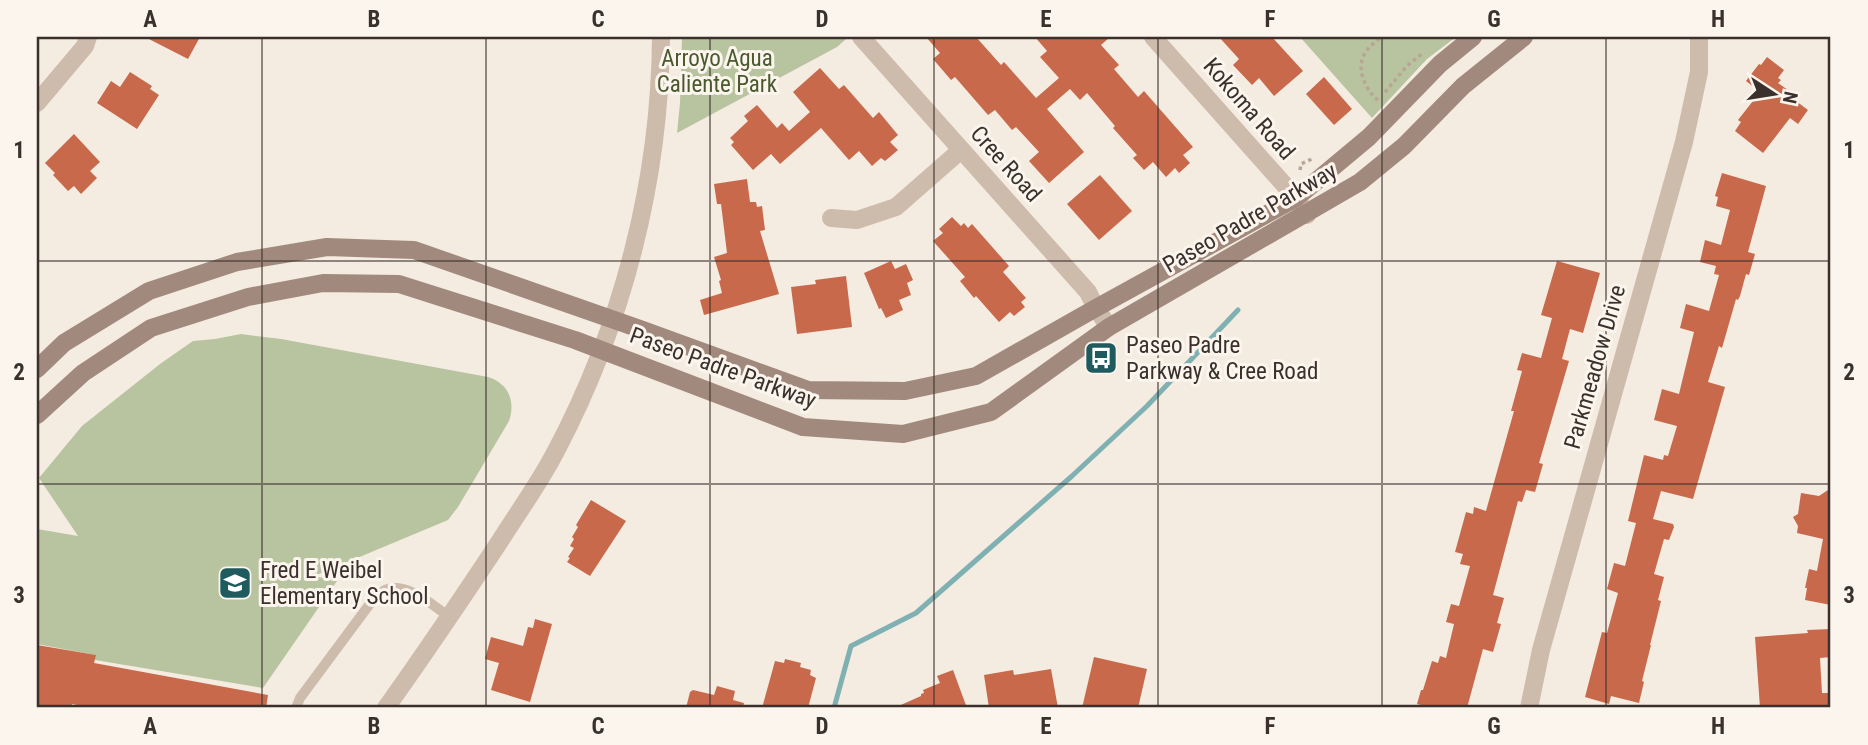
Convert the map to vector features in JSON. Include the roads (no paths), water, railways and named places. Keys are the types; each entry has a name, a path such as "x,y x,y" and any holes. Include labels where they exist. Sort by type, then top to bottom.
{"main road":[{"name":"Paseo Padre Parkway","path":"37,369 64,343 149,291 237,262 327,247 414,250 808,390 905,391 976,376 1296,198 1369,138 1440,64 1473,37"},
{"name":"Paseo Padre Parkway","path":"37,415 83,373 151,328 248,297 323,283 399,284 601,349 803,427 903,434 991,412 1109,327 1360,182 1404,146 1463,86 1524,37"}],"street":[{"path":"37,103 85,46 88,37"},
{"path":"386,708 536,486 575,413 612,319 635,247 657,121 661,37"},
{"name":"Cree Road","path":"861,37 1088,292 1109,327"},
{"name":"Kokoma Road","path":"1153,37 1296,198 1307,215"},
{"name":"Parkmeadow Drive","path":"1529,708 1541,650 1684,142 1699,72 1699,37"},
{"path":"831,218 858,220 896,207 961,150"}],"lane":[{"path":"296,708 300,698 372,601 384,590 398,588 409,591 450,617"}],"waterway":[{"path":"834,708 851,646 916,613 1147,406 1238,310"}],"place":[{"name":"Paseo Padre Parkway & Cree Road","path":"1101,358"},
{"name":"Fred E Weibel Elementary School","path":"235,583"}],"park label":[{"name":"Arroyo Agua Caliente Park","path":"717,71"}]}
